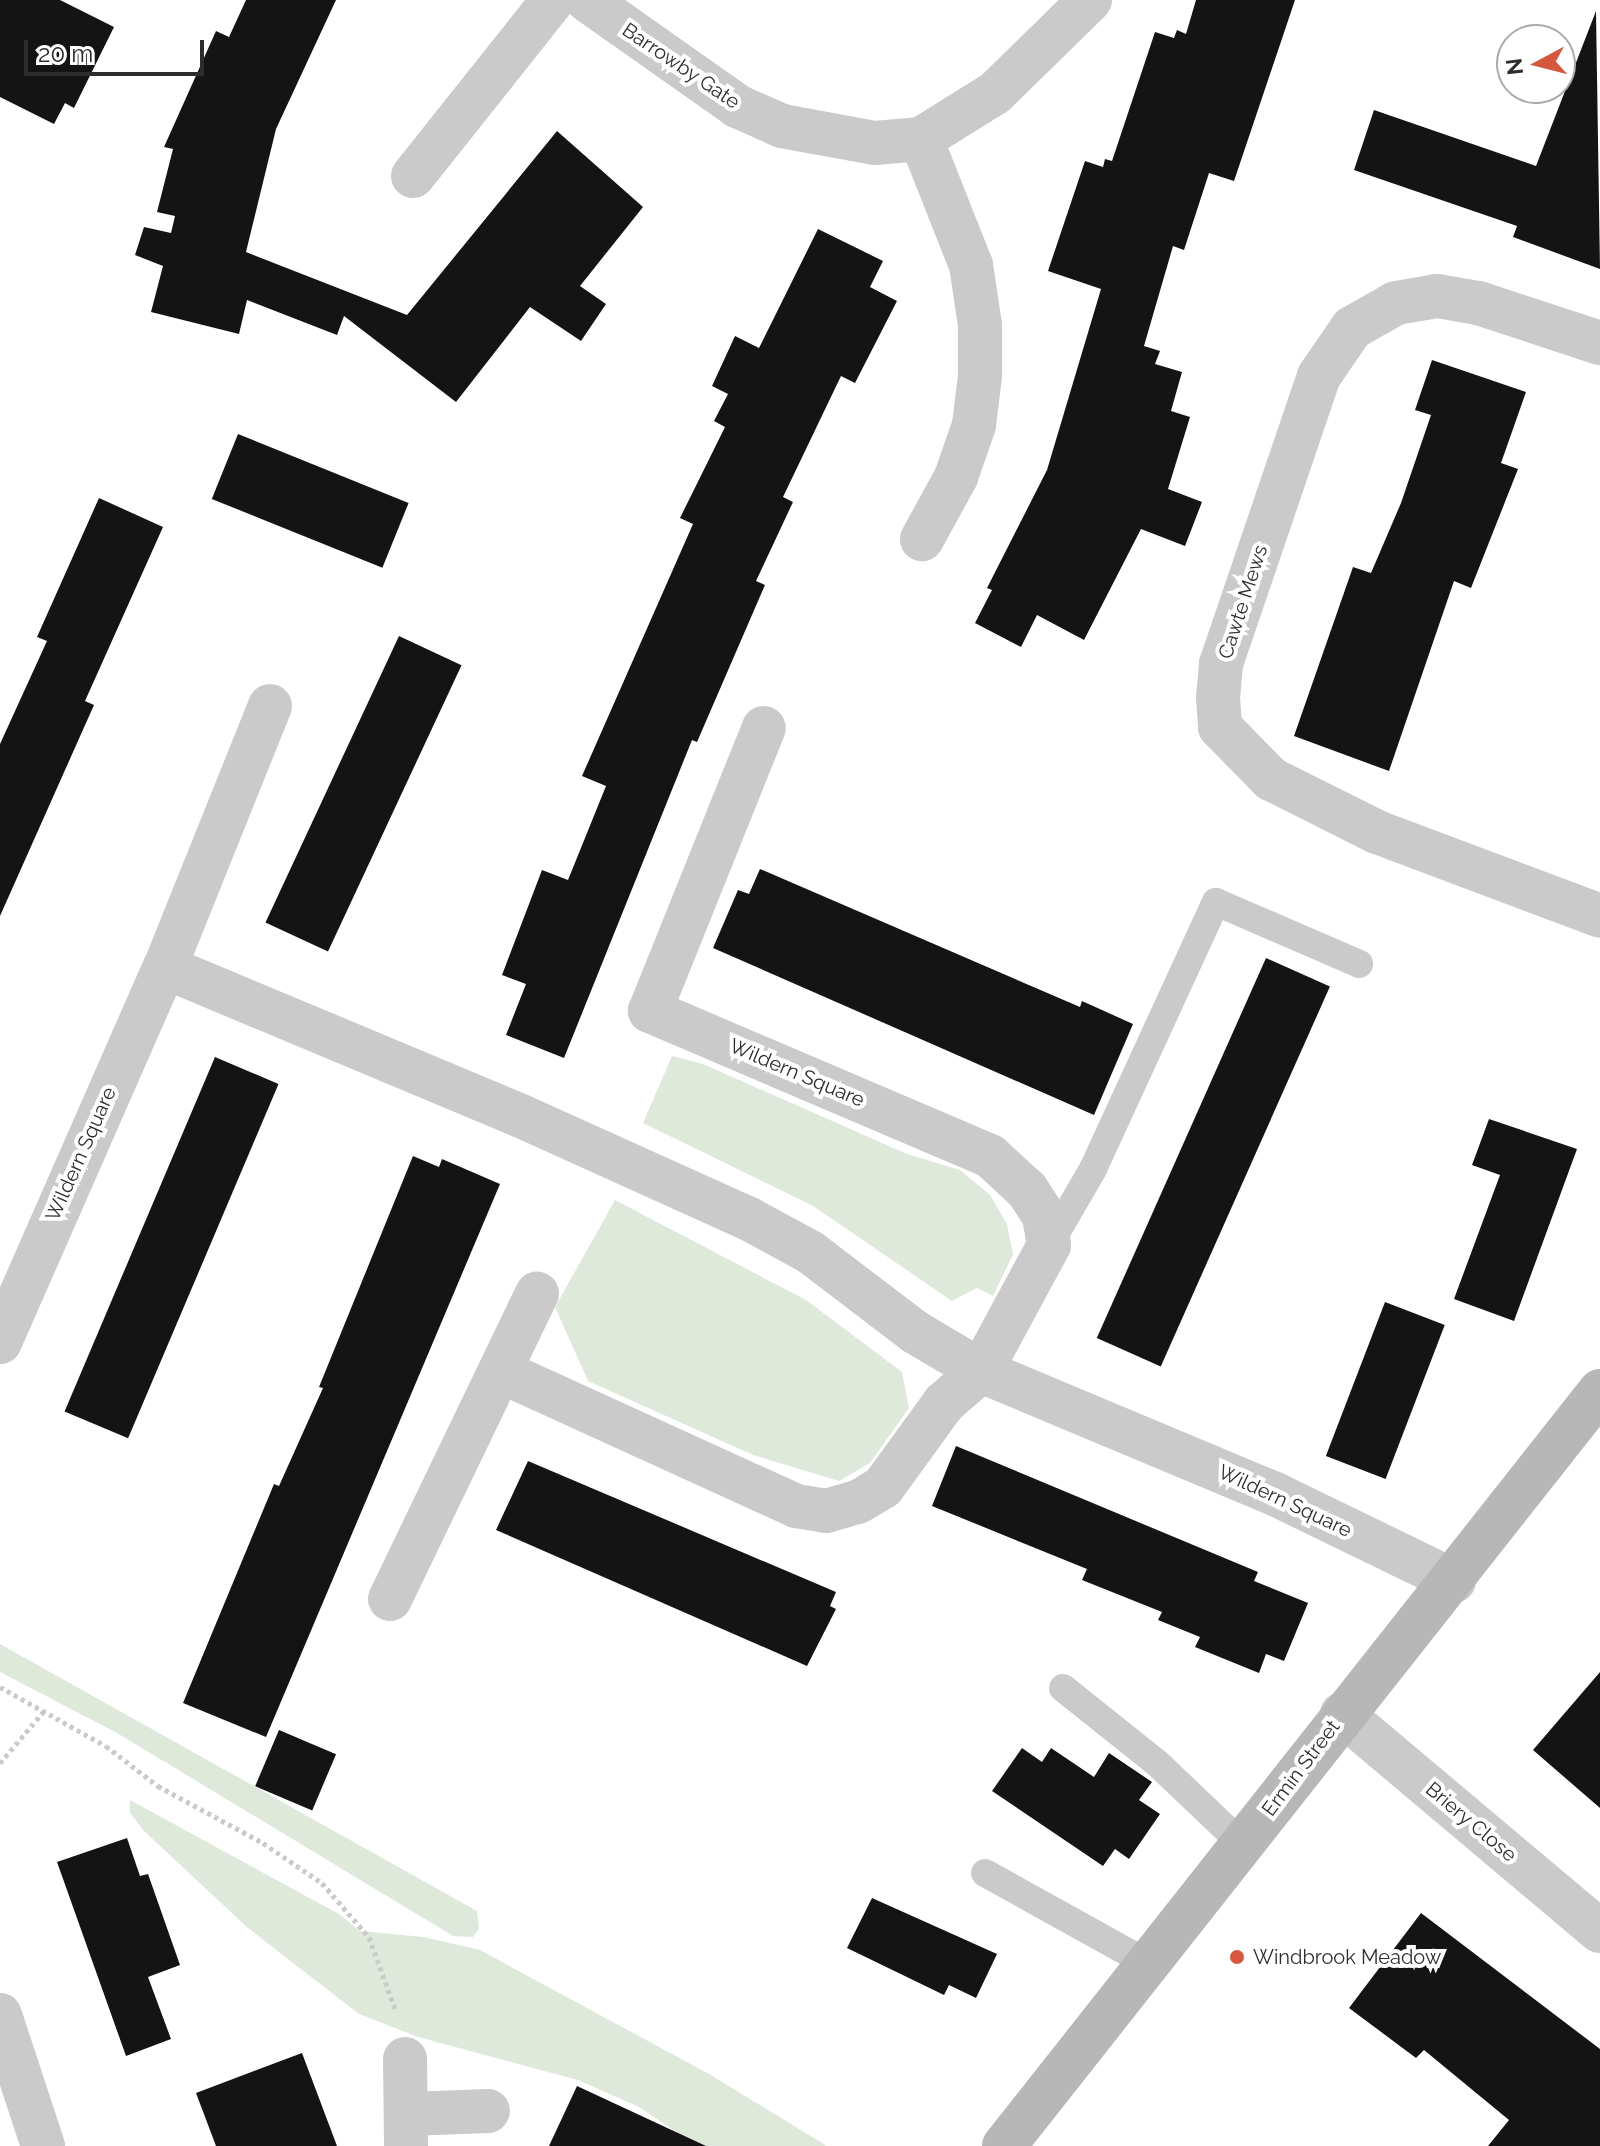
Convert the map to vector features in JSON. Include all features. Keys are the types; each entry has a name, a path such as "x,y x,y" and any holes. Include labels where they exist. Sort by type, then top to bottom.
{"main road":[{"name":"Ermin Street","path":"1004,2146 1342,1714 1454,1581 1600,1391"}],"street":[{"path":"413,176 553,0"},
{"name":"Barrowby Gate","path":"587,0 737,106 782,126 875,143 921,139 995,93 1090,0"},
{"path":"921,139 971,265 980,363 974,425 956,477 922,539"},
{"name":"Cawte Mews","path":"1600,343 1478,303 1437,296 1396,303 1352,328 1319,376 1221,664 1218,697 1220,727 1271,779 1377,832 1600,916"},
{"name":"Wildern Square","path":"0,1342 165,967 270,706"},
{"name":"Wildern Square","path":"764,728 650,1011 990,1156 1027,1190 1044,1216 1049,1245"},
{"name":"Wildern Square","path":"165,967 521,1116 749,1219 810,1252 915,1332 981,1371 1275,1494 1454,1581"},
{"path":"500,1371 796,1506 826,1511 858,1502 883,1487 944,1403 981,1371 1049,1245"},
{"path":"390,1599 537,1293"},
{"name":"Briery Close","path":"1342,1714 1600,1931"},
{"path":"0,2015 43,2146"},
{"path":"405,2059 408,2130 488,2111"}],"lane":[{"path":"1049,1245 1093,1169 1216,902 1359,964"},
{"path":"1063,1688 1157,1763 1242,1844"},
{"path":"985,1873 1149,1964"}],"path":[{"path":"0,1687 106,1746 158,1786 263,1843 338,1897 376,1949 405,2059"},
{"path":"0,1763 44,1711"}],"green space":[{"path":"672,1056 703,1064 907,1154 960,1170 990,1195 1007,1224 1013,1254 993,1296 977,1288 952,1301 813,1206 643,1123"},
{"path":"615,1200 806,1300 902,1372 909,1408 870,1463 839,1481 753,1455 588,1381 555,1307"},
{"path":"0,1644 477,1911 479,1929 473,1937 453,1936 117,1733 0,1672"},
{"path":"130,1800 339,1914 360,1931 424,1937 480,1950 709,2074 827,2146 697,2146 639,2107 578,2080 418,2037 359,2014 248,1928 144,1831 130,1813"}],"building":[{"path":"0,0 60,0 114,27 74,108 65,103 54,124 0,97"},
{"path":"246,0 336,0 276,129 246,252 407,315 557,131 643,207 580,286 606,304 581,341 530,307 456,402 344,316 337,335 247,300 239,334 151,312 163,266 135,255 144,227 171,233 175,216 157,212 173,149 164,147 216,31 229,37"},
{"path":"1196,0 1295,0 1234,181 1209,173 1184,250 1173,246 1144,346 1160,351 1155,364 1182,372 1171,411 1190,417 1168,489 1202,502 1185,546 1141,529 1084,640 1037,615 1021,647 975,623 992,590 987,588 1047,470 1101,289 1048,271 1085,161 1103,167 1105,159 1112,161 1155,32 1174,38 1177,30 1186,34"},
{"path":"1596,11 1600,269 1513,237 1517,226 1354,170 1374,110 1536,166 1560,104 1576,104 1576,63"},
{"path":"818,229 883,261 870,287 897,301 855,383 841,376 783,497 793,502 756,581 765,585 697,742 692,740 564,1058 506,1035 526,984 502,975 542,870 568,880 606,786 582,776 693,524 680,518 725,427 714,421 728,394 712,386 735,336 759,348"},
{"path":"1432,360 1526,392 1501,463 1518,469 1471,588 1454,581 1389,771 1294,736 1353,567 1371,573 1401,503 1431,415 1415,410"},
{"path":"238,434 409,503 382,568 212,499"},
{"path":"99,498 163,527 85,701 94,705 0,916 0,744 47,641 37,637"},
{"path":"399,636 462,665 328,952 265,922"},
{"path":"760,869 1080,1007 1082,1001 1133,1024 1094,1115 713,948 738,890 749,894"},
{"path":"1266,958 1330,986 1161,1367 1097,1338"},
{"path":"215,1057 279,1084 128,1438 65,1411"},
{"path":"1489,1119 1577,1149 1514,1321 1454,1299 1500,1175 1472,1165"},
{"path":"413,1156 439,1167 442,1159 500,1184 266,1737 183,1703 274,1484 279,1486 323,1388 319,1387"},
{"path":"1385,1302 1445,1325 1386,1479 1326,1456"},
{"path":"956,1446 1258,1572 1254,1581 1308,1603 1284,1661 1266,1654 1259,1673 1195,1647 1200,1637 1158,1620 1162,1612 1082,1580 1087,1569 932,1506"},
{"path":"528,1461 836,1592 830,1606 836,1609 807,1666 496,1530"},
{"path":"1600,1672 1600,1808 1533,1750"},
{"path":"279,1730 336,1754 312,1810 255,1786"},
{"path":"1022,1748 1042,1762 1051,1748 1094,1777 1109,1753 1152,1782 1139,1800 1160,1814 1129,1859 1115,1849 1103,1866 992,1791"},
{"path":"127,1838 140,1876 148,1874 180,1965 148,1977 171,2039 126,2056 57,1862"},
{"path":"872,1898 997,1954 976,1998 949,1985 944,1995 847,1948"},
{"path":"1421,1913 1600,2049 1600,2146 1488,2146 1509,2120 1424,2050 1416,2058 1349,2008"},
{"path":"302,2053 337,2146 216,2146 196,2093"},
{"path":"577,2086 706,2146 549,2146"}],"place":[{"name":"Windbrook Meadow","path":"1237,1957"}]}
